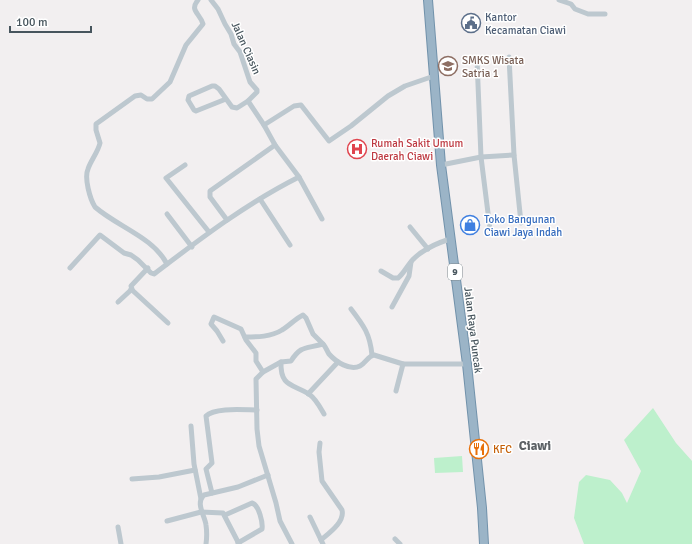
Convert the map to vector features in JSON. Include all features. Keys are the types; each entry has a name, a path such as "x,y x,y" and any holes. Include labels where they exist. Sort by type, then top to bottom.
{"highway":[{"name":"Jalan Raya Puncak","path":"428,0 441,166 467,364 484,544"}],"street":[{"path":"168,264 163,256 152,246 95,207 88,187 87,171 100,143 96,130 96,124 135,96 141,95 147,99 152,99 170,82 186,45 203,24 194,8 194,5 198,0"},
{"name":"Jalan Ciasin","path":"211,0 218,9 224,24 232,34 234,44 240,52 250,82 257,90 256,94 248,101"},
{"path":"559,0 571,4 576,9 588,14 605,14"},
{"path":"509,57 514,155 521,223"},
{"path":"477,60 481,157 490,229"},
{"path":"264,126 299,104 303,106 329,141 351,126 388,96 404,86 434,76"},
{"path":"226,99 196,111 188,99 189,96 214,86 218,88 235,108 248,101 275,145 299,177 322,219"},
{"path":"227,220 210,197 210,191 275,145"},
{"path":"441,166 481,157 514,155"},
{"path":"185,165 166,178 210,232"},
{"path":"70,268 100,235 124,254 131,255 138,260 148,268 151,273 154,274 227,220 299,177"},
{"path":"260,199 290,245"},
{"path":"167,214 192,246"},
{"path":"410,227 428,249"},
{"path":"381,271 393,278 398,278 411,261 439,242 451,239"},
{"path":"392,307 409,276 411,261"},
{"path":"118,302 132,289 131,286 148,268"},
{"path":"132,289 168,323"},
{"path":"351,309 368,333 372,355"},
{"path":"245,337 259,337 274,334 281,331 303,315 306,318 313,334 338,362 350,368 356,368 364,364 372,355"},
{"path":"223,341 211,324 214,317 239,327 255,352 256,361 263,372"},
{"path":"292,544 280,521 268,475 258,446 256,379 263,372 281,362 291,361 297,352 302,349 323,344"},
{"path":"372,355 381,356 403,364 467,364"},
{"path":"281,362 281,372 285,380 294,388 308,394 314,399 324,414"},
{"path":"308,394 338,362"},
{"path":"396,391 403,364"},
{"path":"212,493 206,468 212,463 206,416 208,414 225,410 257,410"},
{"path":"191,426 195,470 201,499 201,512 205,519 207,531 206,544"},
{"path":"310,518 322,542 339,522 343,513 322,481 319,452 320,443"},
{"path":"132,479 159,477 195,470"},
{"path":"201,499 204,495 238,487 268,475"},
{"path":"167,521 201,512 220,512 225,514 252,503 256,506 262,529 238,543 225,514"},
{"path":"118,527 121,544"},
{"path":"395,539 400,544"}],"green space":[{"path":"653,408 676,443 692,461 692,544 584,544 574,518 579,482 586,475 610,480 622,493 627,503 641,471 624,440"},
{"path":"462,456 463,472 435,473 434,458"}],"place":[{"name":"Kantor Kecamatan Ciawi","path":"471,23"},
{"name":"SMKS Wisata Satria 1","path":"448,66"},
{"name":"Rumah Sakit Umum Daerah Ciawi","path":"357,149"},
{"name":"Toko Bangunan Ciawi Jaya Indah","path":"470,225"},
{"name":"KFC","path":"479,449"}],"district":[{"name":"Ciawi","path":"535,446"}]}
